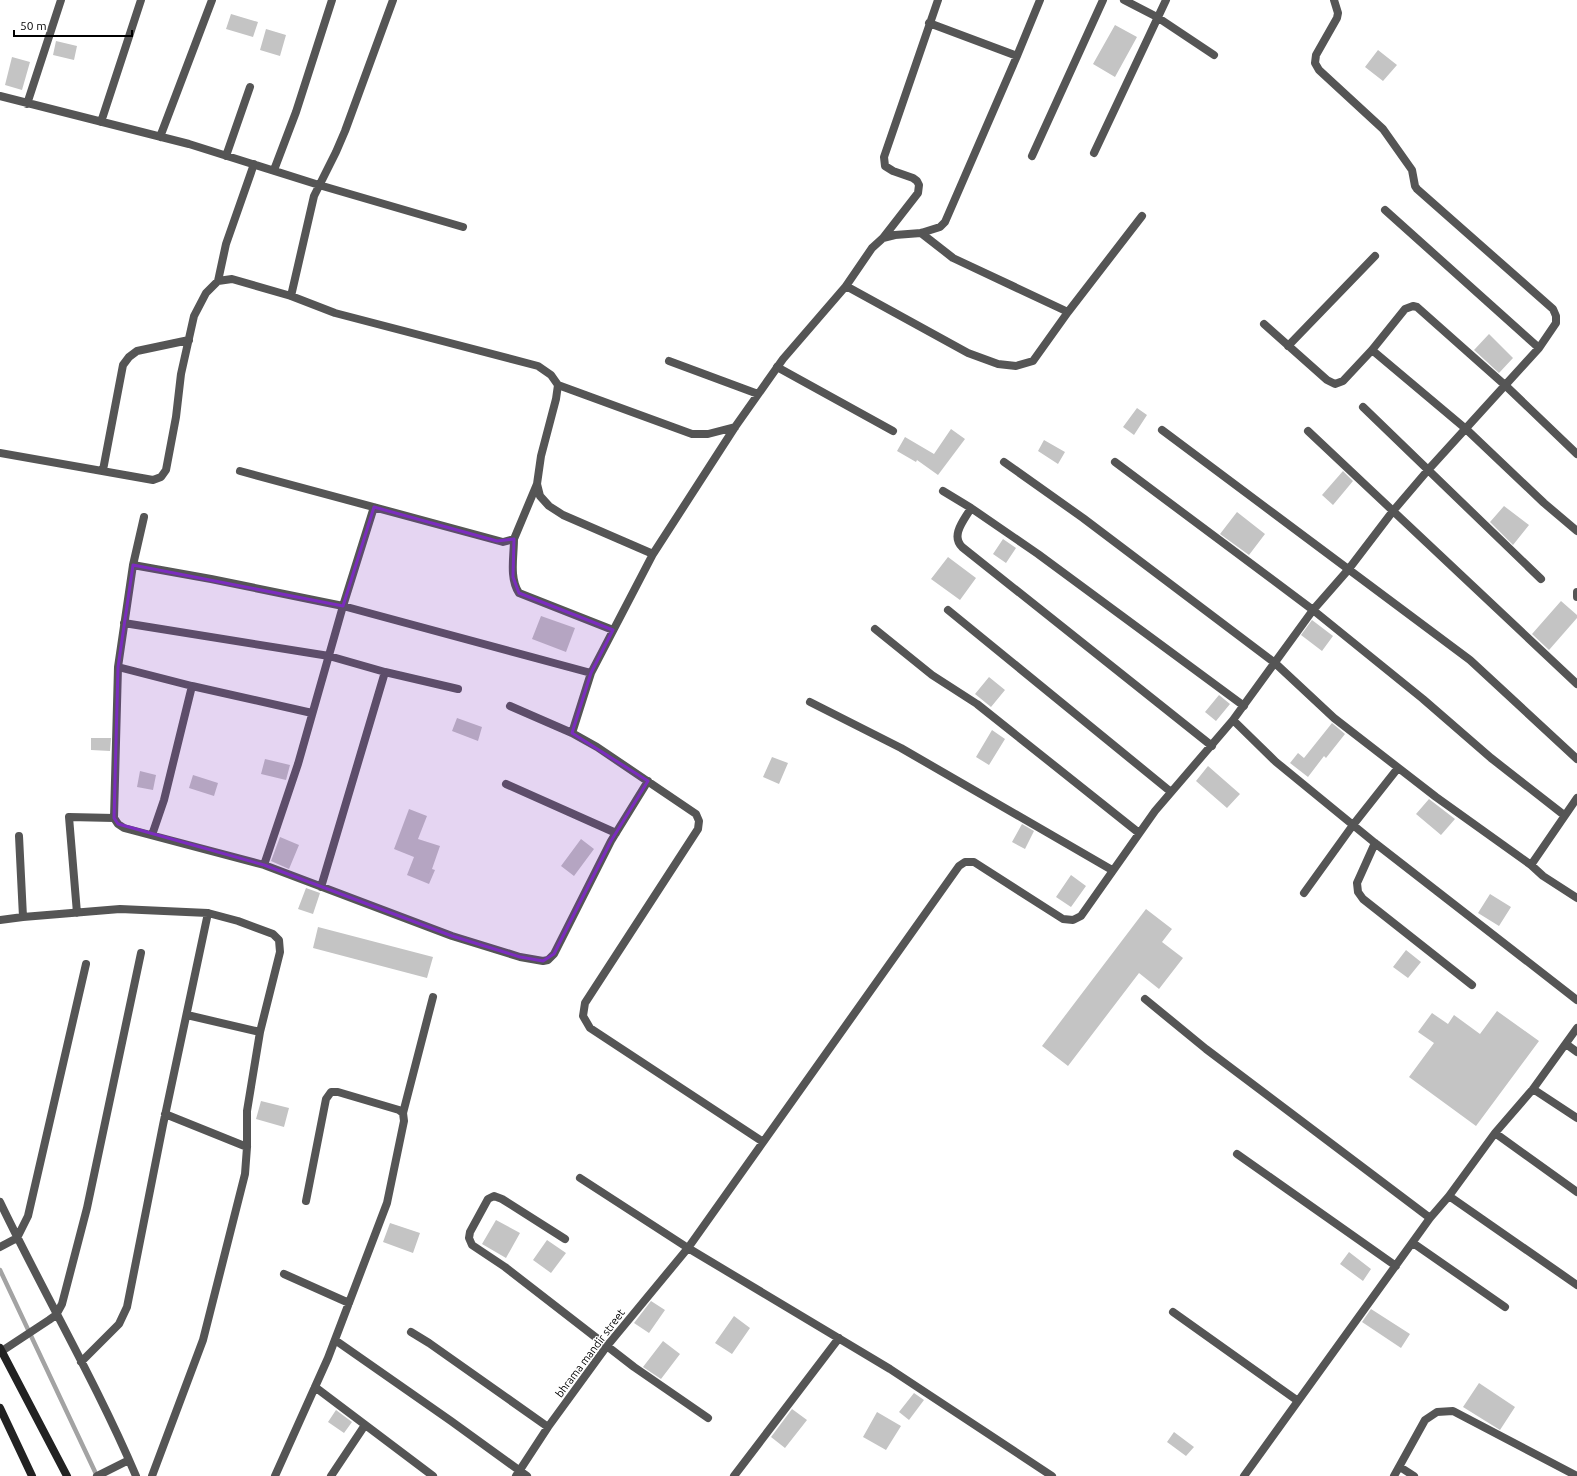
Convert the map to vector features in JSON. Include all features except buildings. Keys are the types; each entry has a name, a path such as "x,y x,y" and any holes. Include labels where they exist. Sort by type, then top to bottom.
{"street":[{"path":"27,104 61,0"},
{"path":"101,122 141,0"},
{"path":"160,137 212,0"},
{"path":"274,170 296,112 332,0"},
{"path":"291,296 314,196 345,131 393,0"},
{"path":"572,733 591,673 652,554 735,427 777,367 846,286 872,248 883,238 918,193 919,185 917,181 913,178 893,171 885,166 884,162 929,23 938,0"},
{"path":"883,238 895,235 921,233 940,227 945,222 1040,0"},
{"path":"1032,156 1103,0"},
{"path":"1124,0 1157,18 1214,55"},
{"path":"1094,153 1166,0"},
{"name":"bhrama mandir street","path":"518,1473 548,1427 607,1346 688,1248 959,866 965,862 974,862 1063,920 1073,920 1081,916 1139,833 1171,792 1212,746 1244,706 1313,610 1348,570 1393,511 1428,470 1539,348 1556,323 1556,316 1553,309 1417,189 1412,170 1383,129 1319,70 1315,63 1316,55 1337,18 1338,13 1334,0"},
{"path":"929,23 1017,56"},
{"path":"226,156 250,87"},
{"path":"0,96 160,137 463,227"},
{"path":"0,453 153,480 161,477 166,470 176,417 181,374 194,316 206,293 218,281 226,244 254,164"},
{"path":"1385,210 1539,348"},
{"path":"846,286 968,353 998,364 1016,366 1033,361 1068,312 1142,216"},
{"path":"921,233 953,258 1068,312"},
{"path":"1288,346 1375,256"},
{"path":"218,281 232,279 291,296 335,313 538,366 551,375 558,385 692,434 708,434 735,427"},
{"path":"1264,324 1327,380 1335,384 1343,381 1372,350 1405,309 1413,306 1417,307 1506,386 1577,454"},
{"path":"103,470 123,365 129,357 137,351 189,340"},
{"path":"1372,350 1466,429 1577,532"},
{"path":"669,361 758,394"},
{"path":"777,367 893,430"},
{"path":"558,385 537,484 514,539 514,584 519,593 613,630"},
{"path":"1362,407 1541,579"},
{"path":"1162,430 1470,660 1577,759"},
{"path":"1308,431 1577,684"},
{"path":"1004,462 1083,518 1275,663 1334,718 1436,797 1531,865 1543,876 1577,898"},
{"path":"1115,462 1313,610 1422,699 1491,758 1564,815"},
{"path":"240,471 497,541 503,542 514,539"},
{"path":"537,484 540,496 548,506 563,515 652,554"},
{"path":"943,491 971,508 1044,559 1244,706"},
{"path":"264,865 298,764 343,606 374,507"},
{"path":"971,508 956,536 958,543 962,547 1212,746"},
{"path":"144,518 132,565 118,667 114,818 118,824 124,828 264,865 452,936 520,957 543,961 548,960 554,954 616,833 648,781"},
{"path":"132,565 211,579 343,606 591,673"},
{"path":"1577,592 1577,597"},
{"path":"948,610 1171,792"},
{"path":"124,623 329,656 385,672 458,689"},
{"path":"875,629 932,675 977,704 1139,833"},
{"path":"118,667 192,686 312,713"},
{"path":"321,887 385,672"},
{"path":"152,835 164,800 192,686"},
{"path":"810,702 901,748 1112,870"},
{"path":"510,706 572,733 597,747 696,814 699,821 698,829 585,1003 583,1016 590,1028 764,1142"},
{"path":"1233,720 1276,762 1375,843 1577,1000"},
{"path":"1304,893 1353,825 1398,768"},
{"path":"506,784 616,833"},
{"path":"1531,865 1577,798"},
{"path":"77,912 69,817 114,818"},
{"path":"19,836 23,916"},
{"path":"1375,843 1356,883 1358,892 1363,899 1472,985"},
{"path":"0,920 23,916 120,909 208,913 264,930 274,934 279,940 280,952 260,1032 247,1112 245,1174 203,1340 152,1476"},
{"path":"81,1362 119,1324 127,1307 165,1114 208,913"},
{"path":"67,1476 1,1349 22,1338 53,1317 62,1304 87,1208 141,953"},
{"path":"0,1247 17,1238 28,1216 86,964"},
{"path":"275,1476 335,1340 387,1203 404,1121 403,1113 433,997"},
{"path":"1145,999 1206,1049 1430,1218"},
{"path":"187,1015 260,1032"},
{"path":"1244,1476 1413,1244 1430,1218 1449,1196 1495,1133 1533,1088 1577,1028"},
{"path":"1566,1044 1577,1052"},
{"path":"1533,1088 1577,1118"},
{"path":"306,1201 326,1099 332,1092 338,1092 399,1110 403,1113"},
{"path":"165,1114 247,1147"},
{"path":"1495,1133 1577,1192"},
{"path":"1238,1154 1396,1266"},
{"path":"580,1178 688,1248 890,1369 1052,1476"},
{"path":"565,1239 502,1199 494,1196 488,1199 470,1232 469,1238 472,1245 505,1267 634,1367 708,1418"},
{"path":"1449,1196 1577,1285"},
{"path":"0,1202 53,1317 81,1362 121,1441 126,1462 136,1476"},
{"path":"1413,1244 1505,1307"},
{"path":"284,1274 349,1303"},
{"path":"1173,1312 1298,1401"},
{"path":"412,1332 548,1427"},
{"path":"734,1476 839,1338"},
{"path":"335,1340 518,1473 527,1476"},
{"path":"315,1387 433,1476"},
{"path":"0,1408 32,1476"},
{"path":"1394,1476 1425,1420 1437,1412 1453,1411 1577,1476"},
{"path":"331,1476 365,1425"},
{"path":"97,1476 126,1462"},
{"path":"1400,1467 1414,1476"}],"highlighted area":[{"path":"374,507 497,541 514,539 513,577 519,593 613,630 591,673 572,733 648,781 611,841 554,954 543,961 520,957 452,936 264,865 118,824 114,818 118,667 133,565 343,606"}],"waterway":[{"path":"0,1270 97,1476"}]}
